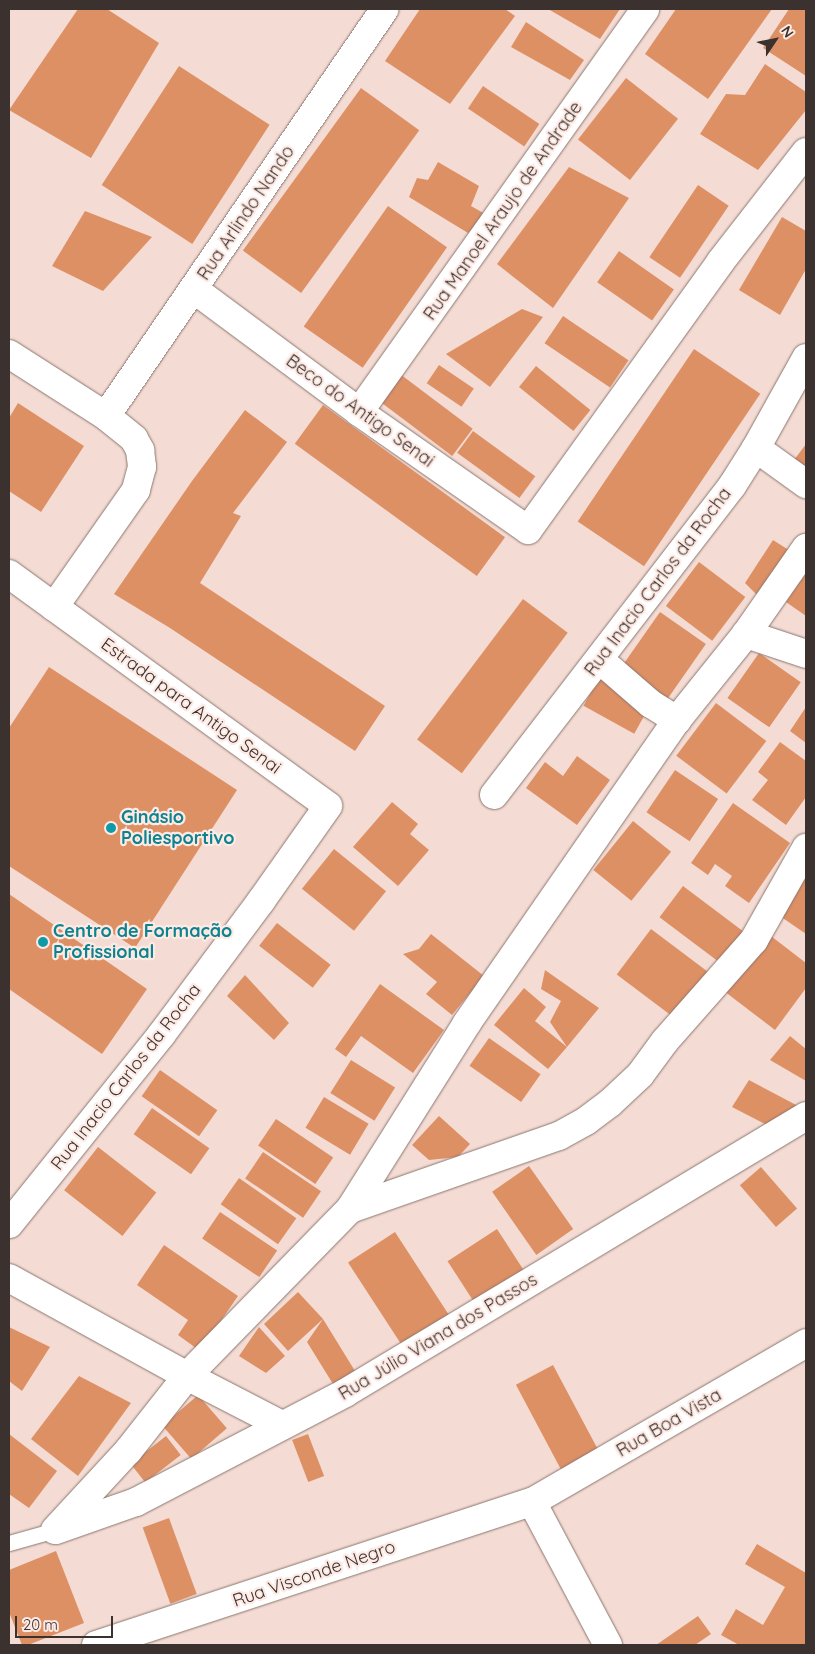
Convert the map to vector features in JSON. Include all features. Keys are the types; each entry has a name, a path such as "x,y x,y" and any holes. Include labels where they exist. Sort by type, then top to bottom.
{"street":[{"name":"Rua Arlindo Nando","path":"106,416 194,290 384,9"},
{"name":"Rua Manoel Araujo de Andrade","path":"359,412 645,9"},
{"name":"Beco do Antigo Senai","path":"194,290 359,412 528,530 710,277 806,152"},
{"path":"9,354 106,416 134,439 140,450 142,467 136,490 54,607"},
{"name":"Rua Inacio Carlos da Rocha","path":"494,795 709,517 756,448 806,358"},
{"path":"756,448 806,484"},
{"path":"54,1530 128,1451 187,1376 350,1209 467,1024 677,720 746,634 806,548"},
{"name":"Estrada para Antigo Senai","path":"9,574 328,806"},
{"path":"746,634 806,654"},
{"path":"600,660 651,704 677,720"},
{"name":"Rua Inacio Carlos da Rocha","path":"9,1224 162,1034 261,901 328,806"},
{"path":"350,1209 559,1136 586,1121 610,1104 640,1074 665,1041 754,940 806,848"},
{"name":"Rua Júlio Viana dos Passos","path":"54,1530 83,1522 136,1502 345,1393 806,1116"},
{"path":"9,1278 187,1376 282,1425"},
{"name":"Rua Boa Vista","path":"532,1502 806,1343"},
{"path":"532,1502 608,1645"},
{"name":"Rua Visconde Negro","path":"96,1645 532,1502"}],"lane":[{"path":"9,1543 54,1530"}],"building":[{"path":"78,9 107,9 159,43 91,158 9,110"},
{"path":"420,9 505,9 515,16 450,104 385,61"},
{"path":"548,9 620,9 600,39"},
{"path":"676,9 772,9 708,99 645,54"},
{"path":"789,9 806,9 806,76 763,48"},
{"path":"526,22 584,60 570,80 511,47"},
{"path":"765,64 806,92 806,110 758,170 700,134 726,94 745,95"},
{"path":"179,66 270,125 192,244 102,185"},
{"path":"626,78 678,119 630,180 578,139"},
{"path":"483,86 539,124 524,146 468,108"},
{"path":"361,88 419,130 301,293 243,251"},
{"path":"438,162 479,186 471,206 487,215 468,233 409,197 417,178 428,180"},
{"path":"569,167 629,198 553,308 497,264"},
{"path":"698,185 729,206 680,278 649,257"},
{"path":"388,206 447,247 363,368 304,326"},
{"path":"85,211 152,237 103,291 52,266"},
{"path":"782,217 806,231 806,269 780,315 739,290"},
{"path":"619,251 674,289 652,321 597,282"},
{"path":"522,309 543,317 490,387 446,354"},
{"path":"563,316 628,360 610,388 545,343"},
{"path":"694,349 760,394 644,566 578,521"},
{"path":"439,365 474,388 462,407 427,383"},
{"path":"536,366 590,410 573,431 519,387"},
{"path":"400,374 473,429 452,456 380,401"},
{"path":"18,403 84,446 41,512 9,491 9,418"},
{"path":"323,405 505,537 477,576 295,444"},
{"path":"245,410 287,442 233,513 241,516 200,583 385,706 355,751 170,628 114,594 192,481"},
{"path":"473,431 535,476 519,498 457,453"},
{"path":"806,444 806,470 794,460"},
{"path":"773,540 795,554 761,599 745,583"},
{"path":"699,562 745,597 712,641 666,606"},
{"path":"806,573 806,616 786,602"},
{"path":"523,599 568,633 462,773 417,740"},
{"path":"660,612 706,644 666,701 620,669"},
{"path":"759,653 801,682 769,727 727,698"},
{"name":"Ginásio Poliesportivo","path":"49,667 237,790 135,948 9,866 9,728"},
{"path":"600,676 651,704 634,734 584,706"},
{"path":"716,703 766,741 727,794 676,756"},
{"path":"806,707 806,743 790,731"},
{"path":"780,742 806,761 806,797 786,825 752,800 768,780 758,772"},
{"path":"577,756 610,780 577,825 526,788 545,762 563,776"},
{"path":"675,770 718,799 690,841 646,812"},
{"path":"392,802 418,824 410,834 429,850 398,886 353,847"},
{"path":"733,803 790,843 749,903 725,886 732,876 715,864 708,875 691,863"},
{"path":"633,821 671,852 631,901 593,870"},
{"path":"334,849 386,891 354,931 302,889"},
{"path":"806,872 806,934 777,914"},
{"path":"683,886 746,934 723,965 660,917"},
{"name":"Centro de Formação Profissional","path":"9,894 147,989 102,1054 9,989"},
{"path":"277,923 331,965 313,988 259,946"},
{"path":"651,929 709,972 674,1018 617,975"},
{"path":"767,933 806,963 806,988 775,1030 724,991"},
{"path":"431,934 484,976 452,1015 426,994 437,982 403,954 419,949"},
{"path":"545,970 599,1008 567,1047 550,1022 561,1001 541,989"},
{"path":"245,975 289,1023 274,1040 227,996"},
{"path":"380,984 444,1030 413,1073 361,1036 346,1057 335,1049"},
{"path":"524,988 546,1007 535,1021 567,1047 548,1069 494,1025"},
{"path":"790,1036 806,1049 806,1081 770,1060"},
{"path":"489,1038 541,1074 521,1102 469,1066"},
{"path":"351,1060 395,1088 374,1121 330,1093"},
{"path":"160,1070 217,1110 199,1136 142,1096"},
{"path":"749,1080 800,1107 767,1125 732,1107"},
{"path":"324,1097 369,1124 350,1155 305,1128"},
{"path":"152,1108 209,1148 191,1174 134,1134"},
{"path":"439,1116 470,1144 458,1157 429,1160 412,1145"},
{"path":"276,1119 333,1158 315,1184 258,1146"},
{"path":"98,1147 156,1193 122,1236 64,1190"},
{"path":"263,1152 321,1191 303,1218 245,1179"},
{"path":"529,1166 573,1229 536,1255 492,1192"},
{"path":"761,1167 797,1209 776,1227 740,1185"},
{"path":"239,1178 296,1218 278,1244 221,1204"},
{"path":"220,1212 277,1251 259,1277 202,1239"},
{"path":"497,1229 525,1272 475,1304 448,1261"},
{"path":"395,1232 449,1316 402,1346 348,1262"},
{"path":"164,1245 238,1296 200,1351 178,1335 188,1320 137,1285"},
{"path":"298,1292 323,1319 288,1351 264,1324"},
{"path":"323,1319 355,1371 333,1384 307,1342"},
{"path":"9,1327 50,1347 22,1391 9,1381"},
{"path":"259,1327 285,1356 266,1373 239,1356"},
{"path":"553,1365 598,1450 561,1469 516,1385"},
{"path":"79,1376 131,1403 78,1476 31,1439"},
{"path":"198,1395 227,1428 191,1459 163,1426"},
{"path":"9,1434 57,1471 29,1508 9,1494"},
{"path":"308,1434 324,1476 308,1482 292,1440"},
{"path":"166,1436 181,1455 145,1483 131,1464"},
{"path":"169,1518 197,1594 170,1604 143,1528"},
{"path":"757,1544 806,1573 806,1645 739,1645 721,1635 736,1609 763,1625 785,1587 745,1564"},
{"path":"56,1551 84,1623 28,1645 22,1645 9,1612 9,1570"},
{"path":"698,1616 711,1634 695,1645 656,1645"}],"place":[{"name":"Ginásio Poliesportivo","path":"111,828"},
{"name":"Centro de Formação Profissional","path":"43,942"}]}
